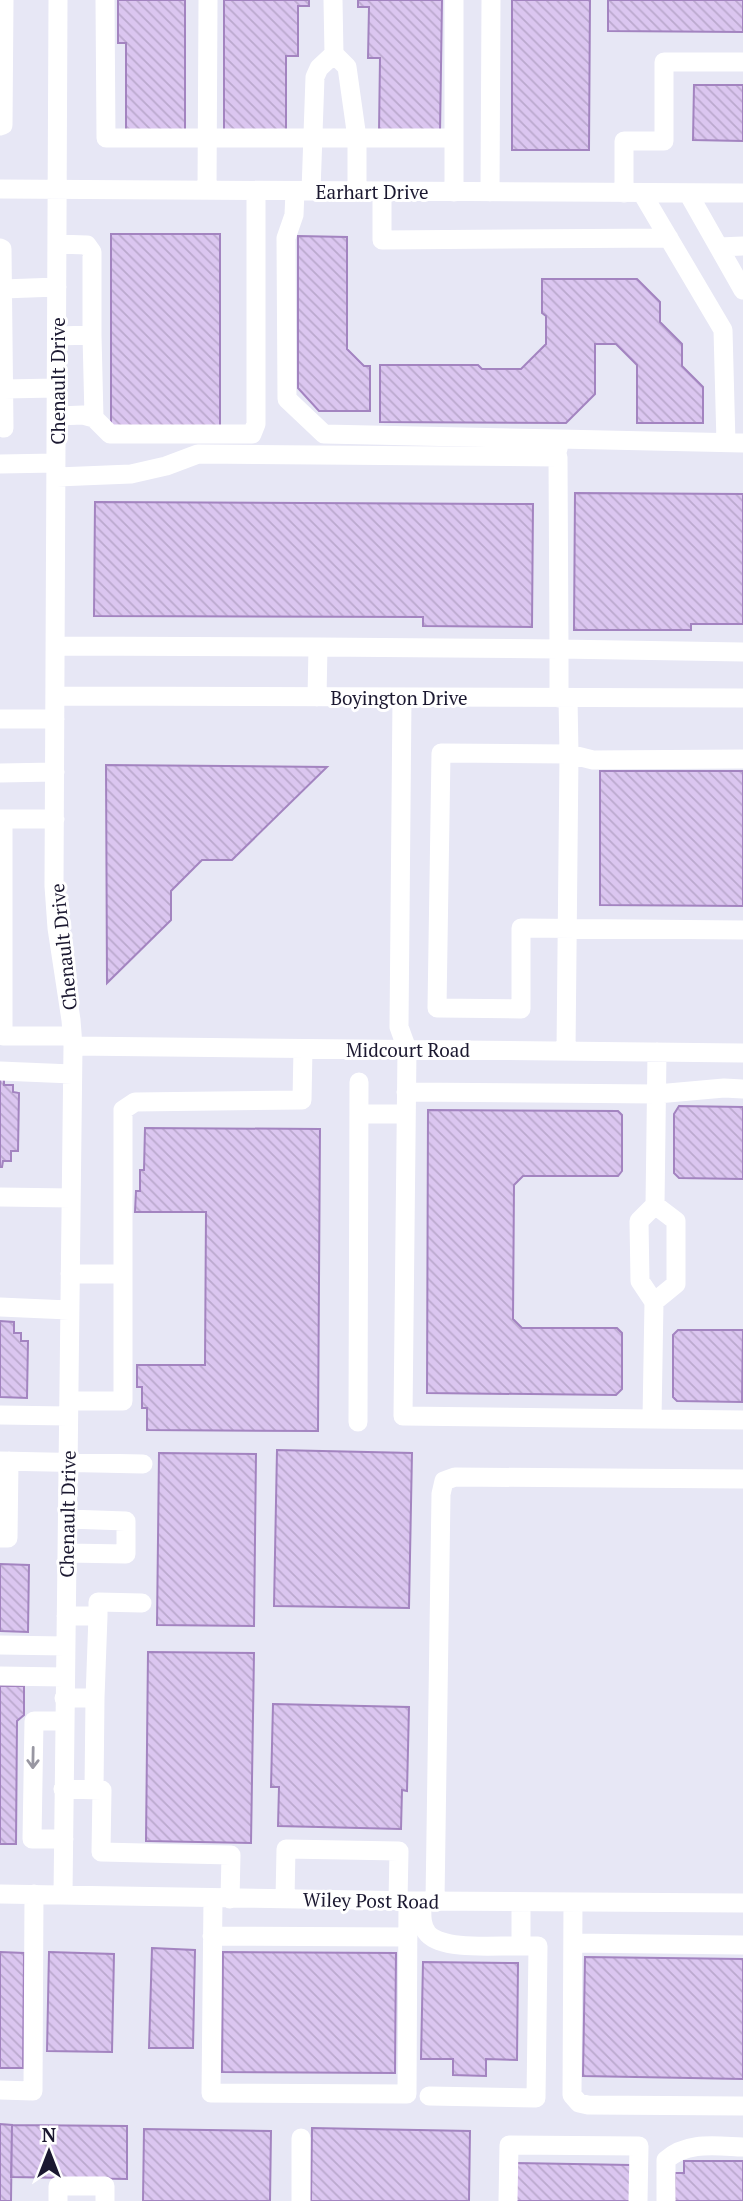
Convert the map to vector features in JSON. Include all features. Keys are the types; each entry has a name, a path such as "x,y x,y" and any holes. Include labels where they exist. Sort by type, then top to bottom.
{"street":[{"path":"0,126 3,125 4,0"},
{"name":"Chenault Drive","path":"58,0 55,819 57,918 73,1041 63,1895"},
{"path":"104,0 106,138 454,138"},
{"path":"207,190 208,0"},
{"path":"333,0 334,54 346,67 357,138 357,191"},
{"path":"454,0 454,192"},
{"path":"490,192 491,0"},
{"path":"334,54 315,77 311,138 303,191 286,238 287,399 324,435 558,448"},
{"path":"0,464 131,474 166,466 198,454 734,443 723,330 669,238 633,193 624,141 664,141 664,62 743,62"},
{"name":"Earhart Drive","path":"0,189 743,193"},
{"path":"57,416 83,415 94,418 110,434 252,434 256,425 256,191"},
{"path":"382,191 382,240 669,238"},
{"path":"688,193 743,290"},
{"path":"57,244 87,246 92,252 94,418"},
{"path":"719,247 743,246"},
{"path":"0,248 4,428"},
{"path":"3,289 57,287"},
{"path":"58,336 92,335"},
{"path":"4,389 56,388"},
{"path":"558,448 559,649 569,754 566,1051"},
{"path":"55,646 743,652"},
{"path":"317,647 317,697"},
{"name":"Boyington Drive","path":"55,696 743,698"},
{"path":"402,698 399,1027 407,1049 403,1416 743,1420"},
{"path":"0,719 55,719"},
{"path":"743,759 593,760 569,754 441,752 437,1008 521,1009 520,928 743,930"},
{"path":"0,773 55,772"},
{"path":"2,819 55,819"},
{"name":"Midcourt Road","path":"2,819 3,1036 303,1049 743,1053"},
{"path":"0,1415 123,1401 123,1110 135,1102 302,1100 303,1049"},
{"path":"652,1419 654,1302 639,1281 639,1221 655,1205 657,1052"},
{"path":"0,1071 72,1074"},
{"path":"358,1422 359,1082"},
{"path":"406,1093 657,1094 723,1088 743,1089"},
{"path":"359,1114 405,1114"},
{"path":"0,1197 71,1198"},
{"path":"654,1302 676,1284 676,1221 655,1205"},
{"path":"69,1274 123,1274"},
{"path":"0,1307 69,1310"},
{"path":"0,1538 8,1538 5,1461 143,1464"},
{"path":"63,1789 102,1790 101,1852 231,1855 212,1936 211,2093 407,2094 408,1937 416,1901 441,1494 444,1481 455,1477 743,1479"},
{"path":"67,1553 126,1554 127,1521 68,1519"},
{"path":"94,1790 98,1602 142,1603"},
{"path":"66,1616 98,1616"},
{"path":"0,1645 65,1646"},
{"path":"0,1676 64,1677"},
{"path":"64,1698 95,1698"},
{"path":"64,1721 34,1721 32,1839 64,1839"},
{"path":"285,1899 286,1849 399,1851 428,1933 445,1944 538,1946 536,2098 429,2096"},
{"name":"Wiley Post Road","path":"0,1894 743,1903"},
{"path":"0,2090 33,2091 34,1894"},
{"path":"521,1902 521,1946"},
{"path":"573,1902 572,2095 579,2103 743,2106"},
{"path":"212,1936 408,1937"},
{"path":"573,1944 743,1945"},
{"path":"301,2138 301,2201"},
{"path":"508,2201 509,2145 639,2146 638,2201"},
{"path":"666,2201 666,2160 676,2151 695,2146 743,2147"},
{"path":"58,2201 58,2186 105,2186 105,2201"}],"building":[{"path":"118,0 185,0 185,131 126,131 126,43 118,43"},
{"path":"224,0 309,0 309,6 298,6 298,56 286,56 286,131 224,131"},
{"path":"358,0 442,0 440,133 379,132 380,58 368,58 369,7 358,7"},
{"path":"512,0 590,0 589,150 512,150"},
{"path":"608,0 743,0 743,32 608,31"},
{"path":"694,85 743,85 743,141 693,140"},
{"path":"111,234 220,234 220,427 111,427"},
{"path":"298,236 347,237 347,349 364,366 370,366 370,411 319,411 298,388"},
{"path":"542,279 637,279 660,302 660,322 682,344 682,366 703,387 703,423 637,423 637,365 616,344 595,344 595,394 566,423 380,422 380,365 478,365 482,369 521,369 546,344"},
{"path":"575,493 743,494 743,624 691,624 691,630 574,630"},
{"path":"95,502 533,504 532,627 423,626 423,617 94,616"},
{"path":"106,765 327,767 232,860 202,860 171,891 171,920 107,983"},
{"path":"600,771 743,771 743,906 600,905"},
{"path":"0,1078 4,1078 4,1085 13,1085 13,1092 19,1093 18,1151 11,1151 11,1161 3,1161 2,1167 0,1167"},
{"path":"679,1106 743,1107 743,1179 679,1178 674,1173 674,1114"},
{"path":"428,1110 618,1111 622,1115 622,1171 618,1176 523,1176 514,1185 513,1319 522,1328 617,1328 622,1333 622,1389 616,1395 427,1393"},
{"path":"145,1128 320,1129 318,1431 147,1430 147,1408 142,1408 142,1387 137,1387 137,1365 205,1365 206,1212 135,1212 136,1191 140,1191 140,1170 144,1170"},
{"path":"0,1321 14,1322 14,1333 21,1333 21,1341 28,1341 27,1398 0,1397"},
{"path":"678,1330 743,1330 742,1402 677,1401 673,1397 673,1335"},
{"path":"277,1450 412,1453 409,1608 274,1606"},
{"path":"159,1453 256,1454 254,1626 157,1625"},
{"path":"0,1564 29,1565 28,1632 0,1631"},
{"path":"148,1652 254,1653 251,1843 146,1841"},
{"path":"0,1686 24,1686 24,1715 17,1721 16,1844 0,1844"},
{"path":"273,1704 409,1707 407,1791 402,1790 401,1829 278,1826 279,1787 271,1787"},
{"path":"152,1948 195,1950 193,2048 149,2048"},
{"path":"0,1952 24,1953 23,2068 0,2068"},
{"path":"49,1952 114,1954 112,2052 47,2051"},
{"path":"223,1952 396,1953 395,2073 222,2072"},
{"path":"585,1957 743,1959 743,2079 583,2076"},
{"path":"423,1962 518,1963 517,2060 486,2059 486,2076 453,2075 453,2059 421,2059"},
{"path":"0,2124 12,2125 11,2201 0,2201"},
{"path":"12,2125 127,2126 127,2179 11,2177"},
{"path":"312,2128 470,2131 469,2201 311,2201"},
{"path":"144,2129 271,2131 270,2201 143,2201"},
{"path":"684,2161 743,2161 743,2201 674,2201 675,2173 684,2173"},
{"path":"516,2163 630,2165 630,2201 515,2201"}]}
